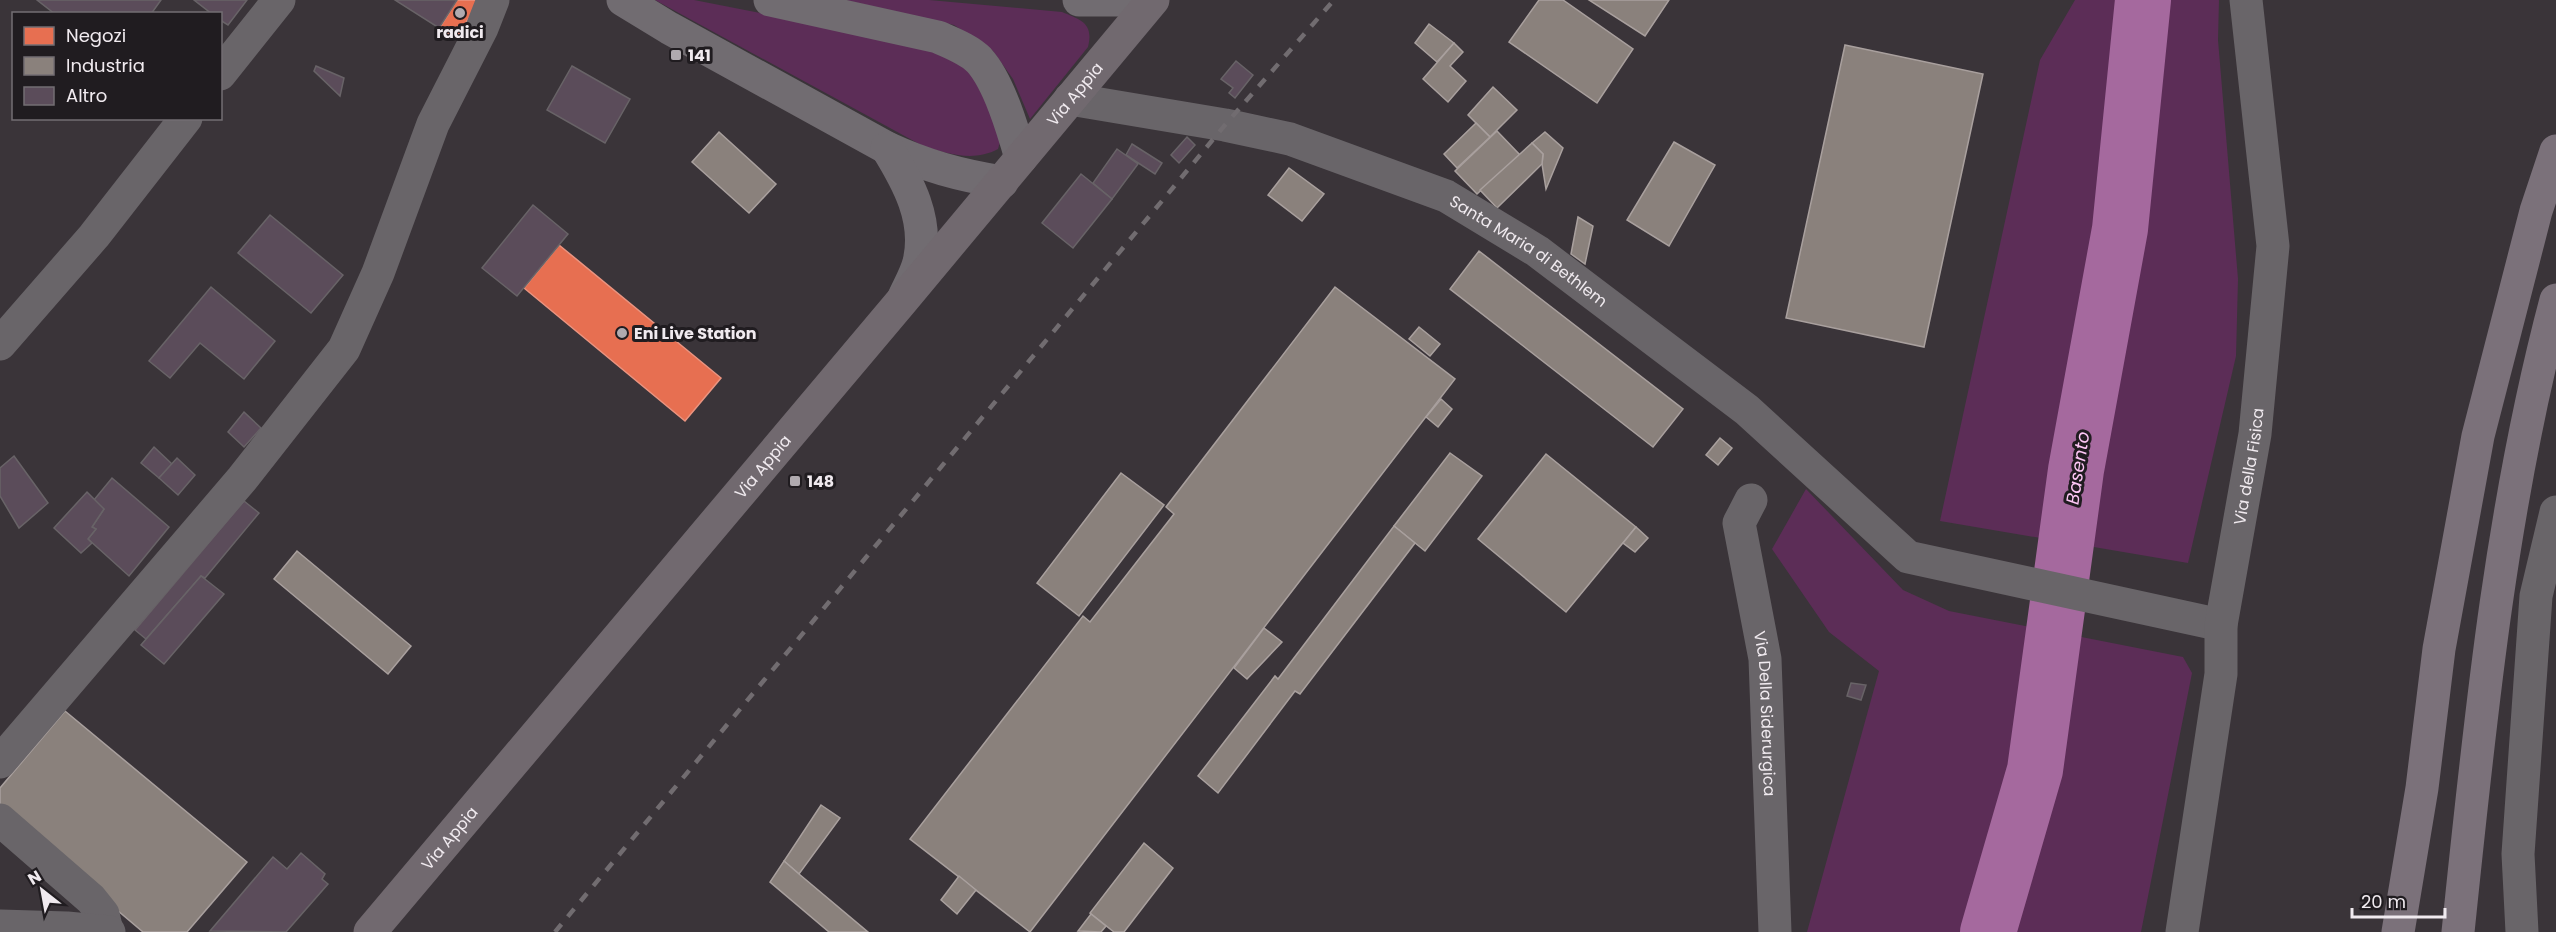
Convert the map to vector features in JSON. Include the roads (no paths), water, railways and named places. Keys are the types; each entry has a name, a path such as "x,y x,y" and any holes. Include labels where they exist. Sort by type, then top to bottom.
{"highway":[{"path":"2398,932 2422,788 2439,649 2478,436 2536,211 2556,151"},
{"path":"2458,932 2494,604 2540,359 2556,300"},
{"path":"2418,932 2422,788"}],"main road":[{"path":"624,0 669,28 887,148 922,164 960,176 1011,170 1006,108 979,60 960,47 938,37 770,0"},
{"path":"1079,0 1120,0"},
{"name":"Via Appia","path":"369,932 1153,0"},
{"path":"887,148 913,192 921,238 919,263 901,302"}],"street":[{"path":"222,71 279,0"},
{"path":"0,762 242,480 344,349 378,273 433,124 482,28 493,0"},
{"name":"Via della Fisica","path":"2182,932 2221,674 2221,625 2255,434 2273,246 2246,0"},
{"name":"Santa Maria di Bethlem","path":"1070,99 1225,125 1290,139 1446,196 1537,251 1747,410 1908,557 2221,625"},
{"path":"0,344 94,236 184,120"},
{"name":"Via Della Siderurgica","path":"1750,500 1739,523 1765,659 1775,932"},
{"path":"2522,932 2518,854 2536,596 2556,512"},
{"path":"0,820 91,899 103,914 108,931 0,926"}],"waterway":[{"name":"Basento","path":"1988,932 2035,770 2076,470 2120,229 2143,0"}],"railway":[{"path":"555,932 1225,125 1334,0"}],"place":[{"name":"radici","path":"460,13"},
{"name":"141","path":"676,55"},
{"name":"Eni Live Station","path":"622,333"},
{"name":"148","path":"795,481"}]}
